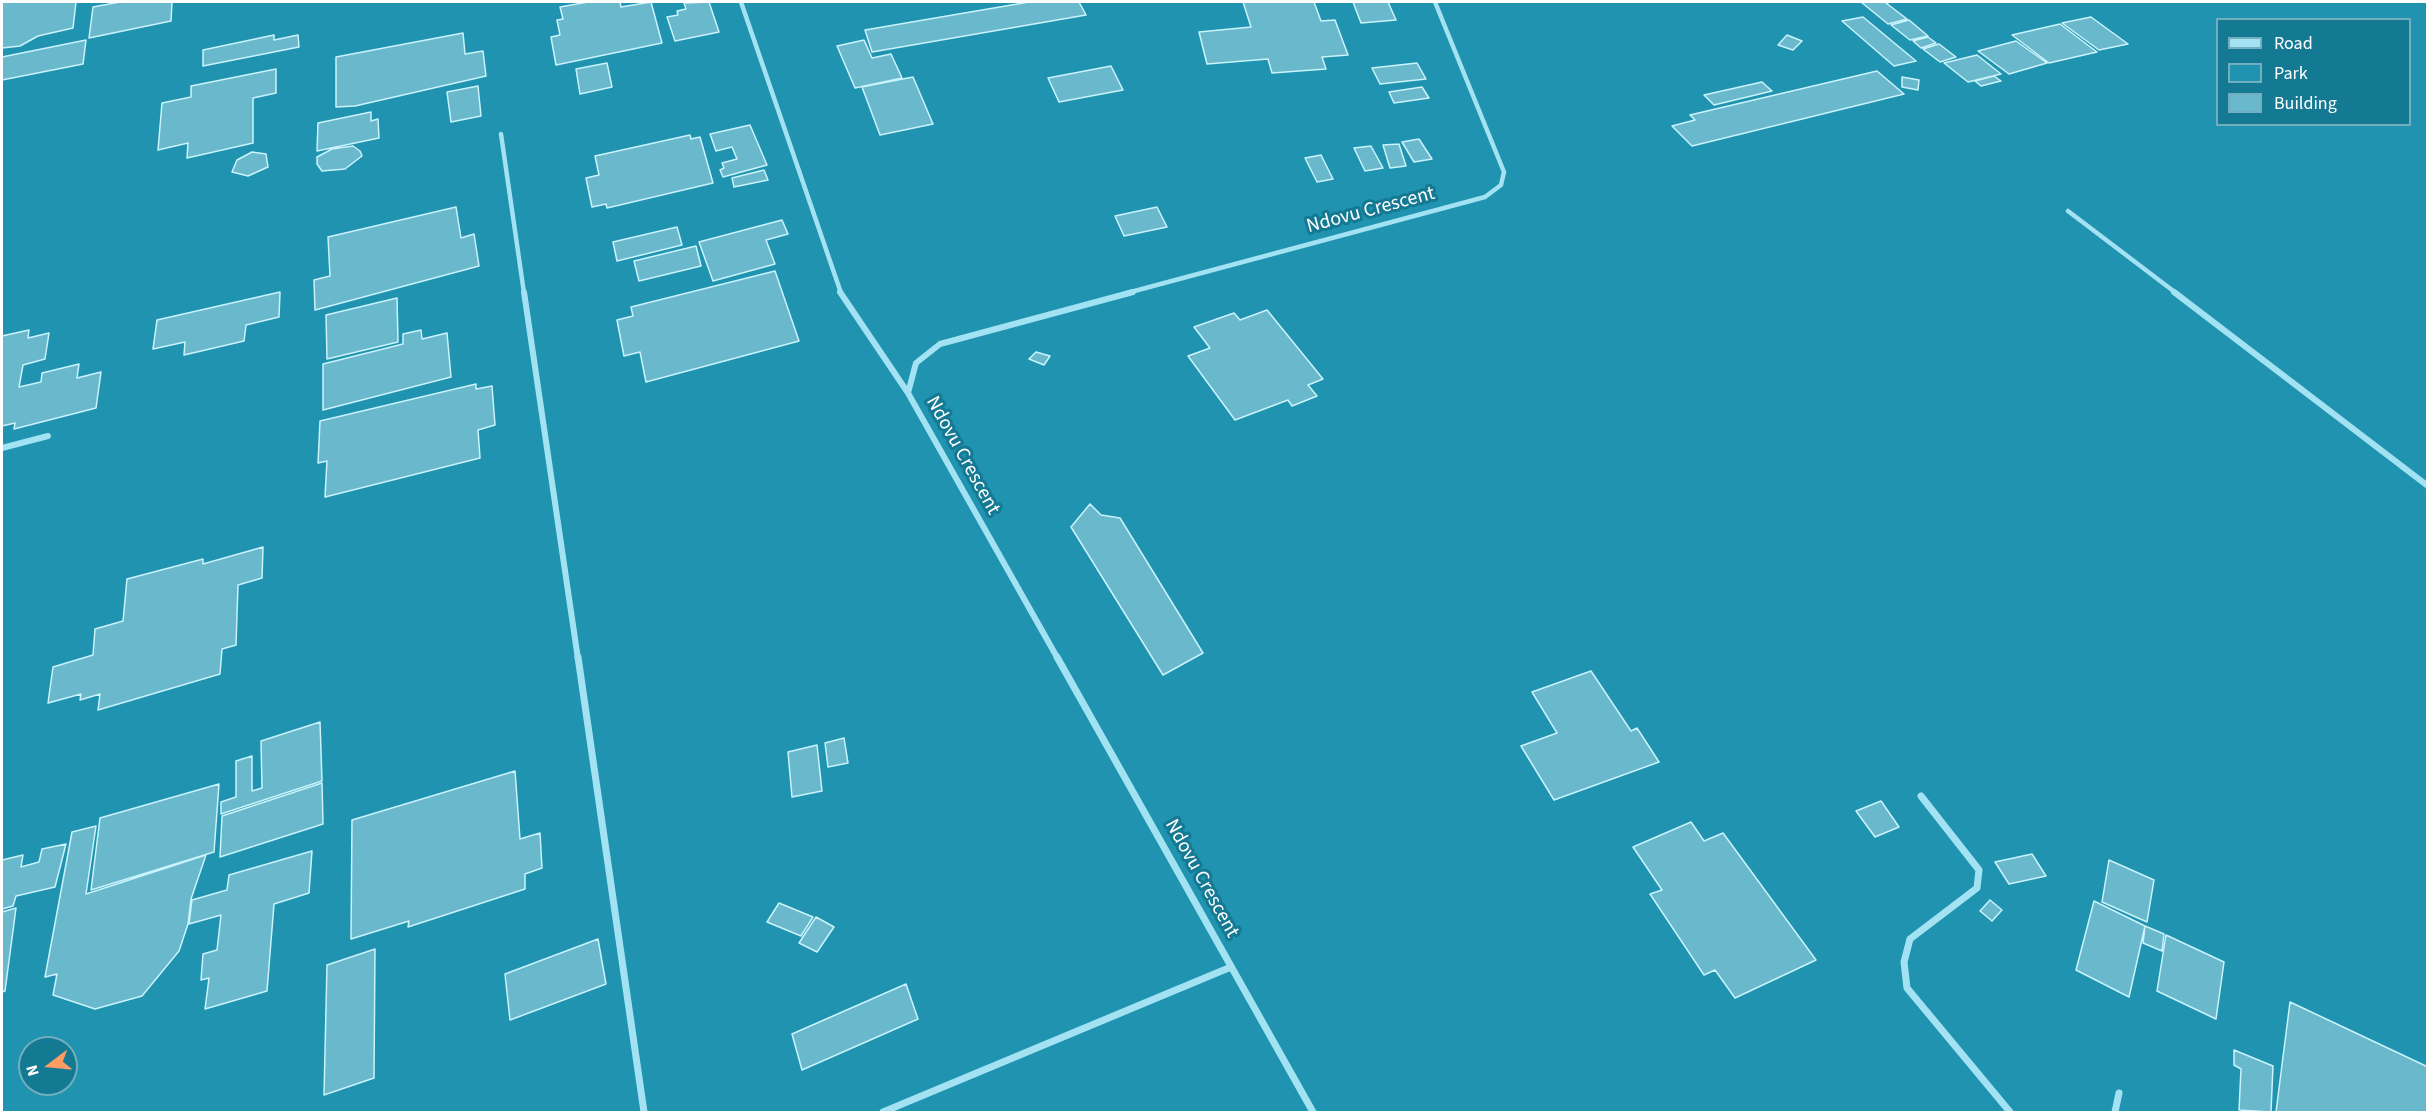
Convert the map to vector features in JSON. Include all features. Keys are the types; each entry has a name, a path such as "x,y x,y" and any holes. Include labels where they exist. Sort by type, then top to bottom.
{"street":[{"path":"741,2 841,294 908,393"},
{"name":"Ndovu Crescent","path":"1313,1113 908,393 916,363 940,344 1485,197 1501,185 1504,172 1435,2"},
{"path":"501,134 644,1113"},
{"path":"2068,211 2427,486"},
{"path":"2,448 48,436"},
{"path":"1921,796 1979,870 1977,888 1910,939 1904,962 1907,987 2010,1113"},
{"path":"883,1113 1231,967"},
{"path":"2115,1113 2119,1093"}],"green space":[{"path":"2,2 2427,2 2427,1112 2,1112"}],"building":[{"path":"2,2 76,2 73,28 38,36 20,46 2,48"},
{"path":"120,2 172,2 171,21 89,38 93,7"},
{"path":"588,2 620,2 621,7 651,2 662,43 556,65 551,37 560,35 557,20 563,19 560,7"},
{"path":"709,2 719,32 675,41 667,17 678,15 677,11 686,9 684,3"},
{"path":"1029,2 1079,2 1086,15 872,52 865,30"},
{"path":"1243,2 1314,2 1321,21 1335,20 1348,55 1322,57 1326,69 1272,73 1268,59 1207,64 1199,32 1251,27"},
{"path":"1353,2 1388,2 1396,20 1361,23"},
{"path":"1861,2 1891,2 1886,3 1907,19 1888,24"},
{"path":"1863,17 1916,61 1894,66 1842,21"},
{"path":"2091,17 2128,44 2099,50 2062,23"},
{"path":"1909,20 1928,36 1910,40 1891,25"},
{"path":"2060,24 2097,52 2049,63 2012,35"},
{"path":"463,33 465,54 483,51 486,76 355,106 336,107 336,57"},
{"path":"274,35 274,40 298,35 299,47 203,66 203,50"},
{"path":"1787,35 1802,41 1793,50 1778,45"},
{"path":"1928,37 1936,43 1921,48 1913,41"},
{"path":"86,40 83,64 2,80 2,57"},
{"path":"864,40 872,58 891,54 902,78 855,88 837,46"},
{"path":"2016,41 2047,63 2009,74 1978,51"},
{"path":"1939,44 1956,57 1940,62 1923,49"},
{"path":"1977,55 2001,74 1968,82 1944,63"},
{"path":"607,63 612,87 580,94 576,69"},
{"path":"1417,63 1426,79 1380,84 1372,68"},
{"path":"1111,66 1123,90 1059,102 1048,78"},
{"path":"276,69 276,93 253,98 253,143 187,158 188,143 158,150 162,103 191,97 191,86"},
{"path":"1877,71 1904,94 1692,146 1672,126 1695,120 1690,115"},
{"path":"1994,76 2001,81 1981,86 1975,81"},
{"path":"913,77 933,124 880,135 862,87"},
{"path":"1902,77 1919,80 1918,90 1902,87"},
{"path":"1762,82 1772,91 1714,105 1704,95"},
{"path":"478,86 481,116 451,122 447,92"},
{"path":"1422,87 1429,98 1394,103 1389,92"},
{"path":"371,112 371,121 378,119 379,138 317,151 318,123"},
{"path":"750,125 767,165 723,177 720,170 724,168 722,163 737,159 732,147 716,151 710,134"},
{"path":"690,135 691,139 700,137 713,183 607,208 606,204 592,207 586,178 599,175 595,156"},
{"path":"1419,139 1432,159 1414,162 1402,142"},
{"path":"1399,144 1406,166 1390,168 1383,145"},
{"path":"353,146 360,151 362,156 345,169 322,171 317,164 317,157 332,149"},
{"path":"1371,146 1383,168 1365,171 1354,148"},
{"path":"252,152 266,154 268,167 248,176 232,172 237,160"},
{"path":"1321,155 1333,179 1317,182 1305,158"},
{"path":"764,170 768,180 734,187 732,178"},
{"path":"456,207 461,238 474,234 479,266 315,310 314,280 330,276 328,237"},
{"path":"1157,207 1167,227 1124,236 1115,216"},
{"path":"782,220 788,234 766,240 775,264 713,281 699,242"},
{"path":"677,227 682,245 617,261 613,242"},
{"path":"696,246 701,266 639,281 634,261"},
{"path":"775,271 799,341 646,382 640,352 624,356 617,320 633,316 631,307"},
{"path":"280,292 279,317 246,325 244,341 184,355 185,342 153,349 157,320"},
{"path":"397,298 398,342 327,359 326,315"},
{"path":"1267,310 1323,379 1308,385 1317,396 1292,406 1288,400 1235,420 1188,356 1210,348 1194,327 1234,313 1240,320"},
{"path":"29,330 28,338 49,333 45,359 23,365 19,387 41,382 42,373 79,364 77,378 101,372 96,408 14,429 15,423 2,426 2,336"},
{"path":"421,330 422,339 447,333 451,377 323,410 323,364 403,344 403,334"},
{"path":"1036,352 1050,356 1044,365 1029,359"},
{"path":"476,384 476,389 492,386 495,425 478,430 480,458 325,497 327,461 318,463 320,421"},
{"path":"1090,504 1101,515 1120,518 1203,653 1163,675 1071,527"},
{"path":"263,547 262,578 238,585 236,645 222,649 220,674 98,710 100,694 80,700 81,694 48,703 53,667 93,655 95,629 123,621 127,579 203,559 203,564"},
{"path":"1591,671 1631,731 1637,728 1659,762 1554,800 1521,746 1557,733 1532,692"},
{"path":"320,722 322,781 221,814 221,802 236,797 236,761 252,756 252,791 262,788 261,741"},
{"path":"844,738 848,763 828,767 825,743"},
{"path":"817,745 822,791 792,797 788,752"},
{"path":"515,771 520,839 540,833 542,868 525,874 525,889 408,927 409,921 351,939 352,820"},
{"path":"322,783 323,824 220,857 222,816"},
{"path":"219,784 214,852 91,890 100,818"},
{"path":"1881,801 1899,827 1875,837 1856,811"},
{"path":"1691,822 1704,841 1723,833 1816,960 1735,998 1715,970 1704,975 1650,894 1662,890 1633,847"},
{"path":"96,826 86,894 206,855 191,899 188,924 179,951 142,996 95,1009 53,995 57,974 45,977 72,832"},
{"path":"66,844 55,887 16,896 13,906 2,909 2,860 23,855 21,867 39,862 42,849"},
{"path":"312,851 309,893 274,904 267,991 205,1009 209,978 201,980 203,954 217,950 221,915 189,924 192,900 227,890 229,875"},
{"path":"2032,854 2046,876 2009,884 1995,862"},
{"path":"2109,860 2154,880 2147,922 2102,902"},
{"path":"1990,900 2002,910 1992,921 1980,911"},
{"path":"2094,901 2145,926 2129,997 2076,970"},
{"path":"779,903 813,917 801,936 767,922"},
{"path":"16,908 5,991 2,992 2,912"},
{"path":"816,917 834,927 817,952 799,943"},
{"path":"2145,926 2164,934 2162,951 2143,943"},
{"path":"2166,935 2224,962 2216,1019 2157,991"},
{"path":"598,939 606,984 510,1020 505,974"},
{"path":"375,949 374,1078 324,1095 327,965"},
{"path":"906,984 918,1019 802,1070 792,1034"},
{"path":"2290,1002 2428,1067 2427,1112 2276,1112"},
{"path":"2234,1050 2273,1066 2271,1112 2239,1110 2241,1069 2234,1065"}]}
